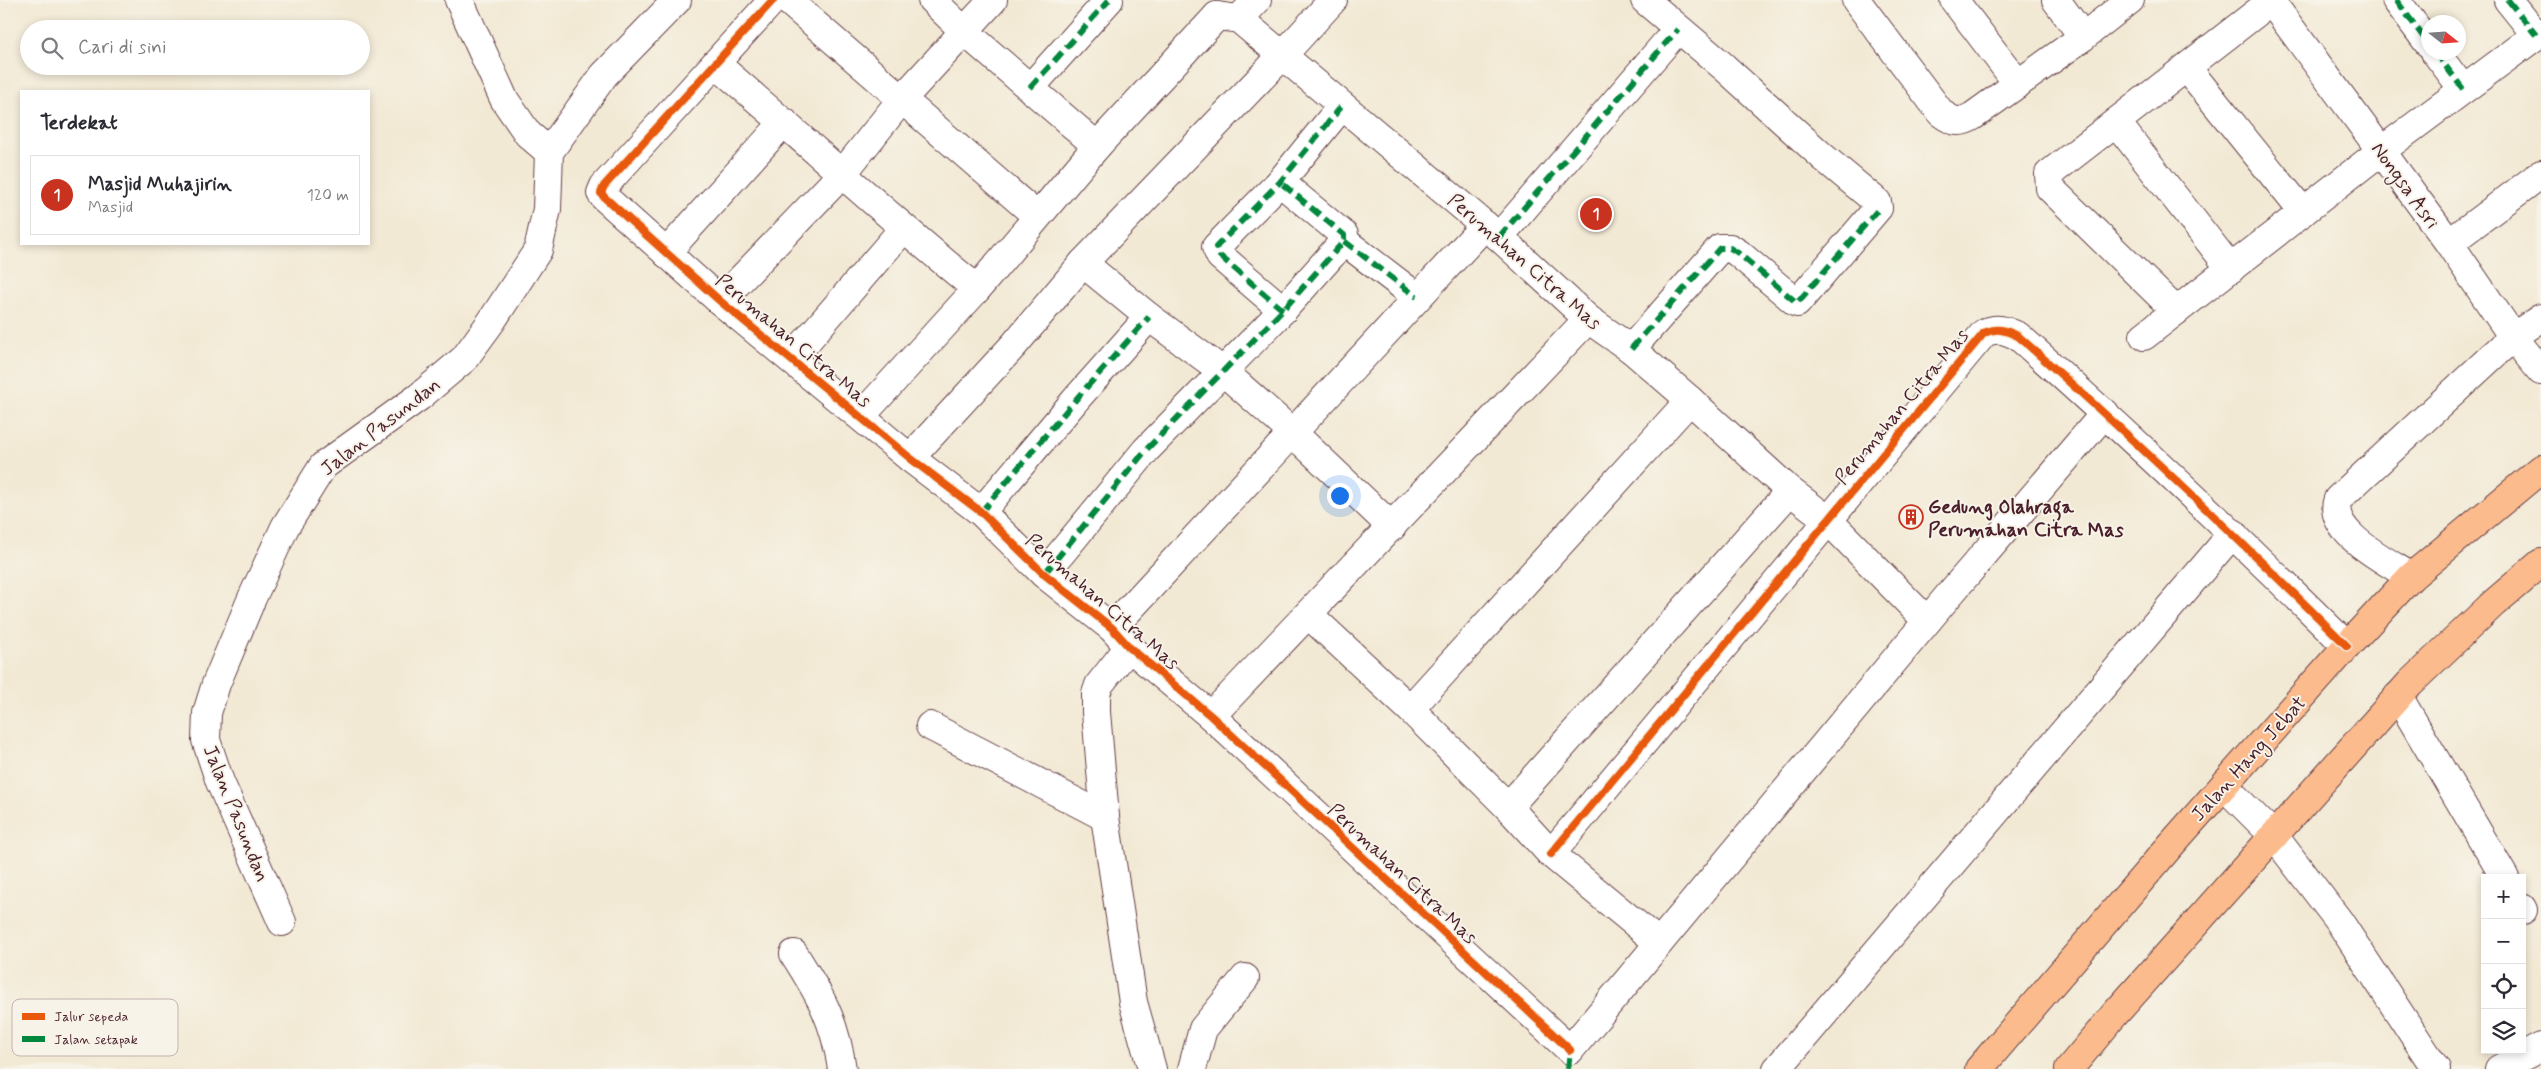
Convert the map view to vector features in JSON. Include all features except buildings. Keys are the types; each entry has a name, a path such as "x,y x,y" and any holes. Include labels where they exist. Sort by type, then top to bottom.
{"highway":[{"name":"Jalan Hang Jebat","path":"1979,1069 2170,846 2347,646 2412,577 2541,469"},
{"path":"2069,1069 2398,696 2494,603 2541,563"}],"street":[{"path":"459,0 504,99 528,134 549,152 604,75 678,0"},
{"path":"773,0 716,64 843,173 903,229 977,289"},
{"path":"787,0 1037,216"},
{"path":"932,0 964,31 1097,146"},
{"path":"720,301 843,173 902,100 993,0"},
{"path":"1030,88 1109,0"},
{"path":"910,458 1014,345 1083,263 1282,56 1333,0"},
{"path":"1631,350 1720,248 1730,248 1738,253 1797,303 1878,208 1878,202 1823,158 1724,67 1645,0"},
{"path":"1856,0 1941,113 1949,119 1964,121 2083,37 2130,0"},
{"path":"1954,0 2018,84"},
{"path":"2056,0 2083,37"},
{"path":"2176,311 2050,188 2049,174 2187,68 2271,0"},
{"name":"Nongsa Asri","path":"2271,0 2449,243 2513,337 2541,371"},
{"path":"2396,0 2421,34"},
{"path":"2144,336 2381,151 2539,33 2508,0"},
{"path":"861,416 977,289 1097,146 1229,9"},
{"name":"Perumahan Citra Mas","path":"1229,9 1341,107 1492,231 1588,319 1631,350 1690,400 1790,491 1827,519 1927,621"},
{"path":"1152,1069 1132,1002 1105,817 1096,694 1120,638 1294,434 1417,297 1492,231 1678,29"},
{"path":"2442,60 2463,89"},
{"name":"Perumahan Citra Mas","path":"716,64 604,186 601,193 720,301 792,358 910,458 981,512 1044,574 1211,716 1569,1060 1659,943 1927,621 2105,413"},
{"path":"2187,68 2303,212"},
{"path":"1283,310 1220,256 1216,247 1280,182 1341,107"},
{"path":"666,253 784,122"},
{"path":"2116,122 2231,269"},
{"name":"Jalan Pasundan","path":"282,922 220,782 206,740 206,713 216,684 285,527 323,466 418,397 464,359 523,277 538,250 547,209 549,152"},
{"path":"2449,243 2541,174"},
{"path":"1044,574 1146,450 1283,310 1344,241 1344,235 1280,182"},
{"path":"792,358 903,229"},
{"path":"1344,241 1417,297"},
{"path":"1083,263 1149,317 1224,372 1294,434 1392,527"},
{"path":"981,512 1078,397 1149,317"},
{"path":"2412,577 2346,534 2336,513 2338,499 2513,337 2541,318"},
{"path":"1211,716 1588,319"},
{"name":"Perumahan Citra Mas","path":"1551,854 1827,519 1984,333 1994,329 2004,330 2018,336 2105,413 2233,533 2347,646"},
{"path":"1410,709 1690,400"},
{"path":"1508,807 1790,491"},
{"path":"1777,1069 2233,533"},
{"path":"1308,614 1410,709 1508,807 1551,854 1659,943"},
{"path":"2398,696 2503,874"},
{"path":"930,726 1105,817"},
{"path":"2224,786 2274,836 2339,921 2436,1069"},
{"path":"794,954 826,1007 838,1040 842,1069"},
{"path":"1192,1069 1204,1029 1245,978"},
{"path":"2499,1069 2541,1047"}],"marked path":[{"path":"1030,88 1109,0"},
{"path":"2396,0 2421,34"},
{"path":"2508,0 2536,35"},
{"path":"1499,237 1678,29"},
{"path":"2441,60 2463,89"},
{"path":"1283,310 1220,256 1216,247 1280,182 1341,107"},
{"path":"1044,574 1146,450 1283,310 1344,241 1344,235 1280,182"},
{"path":"1631,349 1720,248 1730,248 1738,253 1797,303 1877,211"},
{"path":"1344,241 1417,297"},
{"path":"981,512 1078,397 1149,317"},
{"path":"1568,1069 1570,1050"}],"cycle path":[{"path":"773,0 604,186 601,193 604,197 720,301 910,458 981,512 1044,574 1112,628 1129,647 1211,716 1570,1050"},
{"path":"1551,854 1984,333 1989,331 2001,330 2018,336 2185,489 2347,646"}],"place":[{"name":"Masjid Muhajirin","path":"1596,214"},
{"name":"Gedung Olahraga Perumahan Citra Mas","path":"1911,517"}]}
